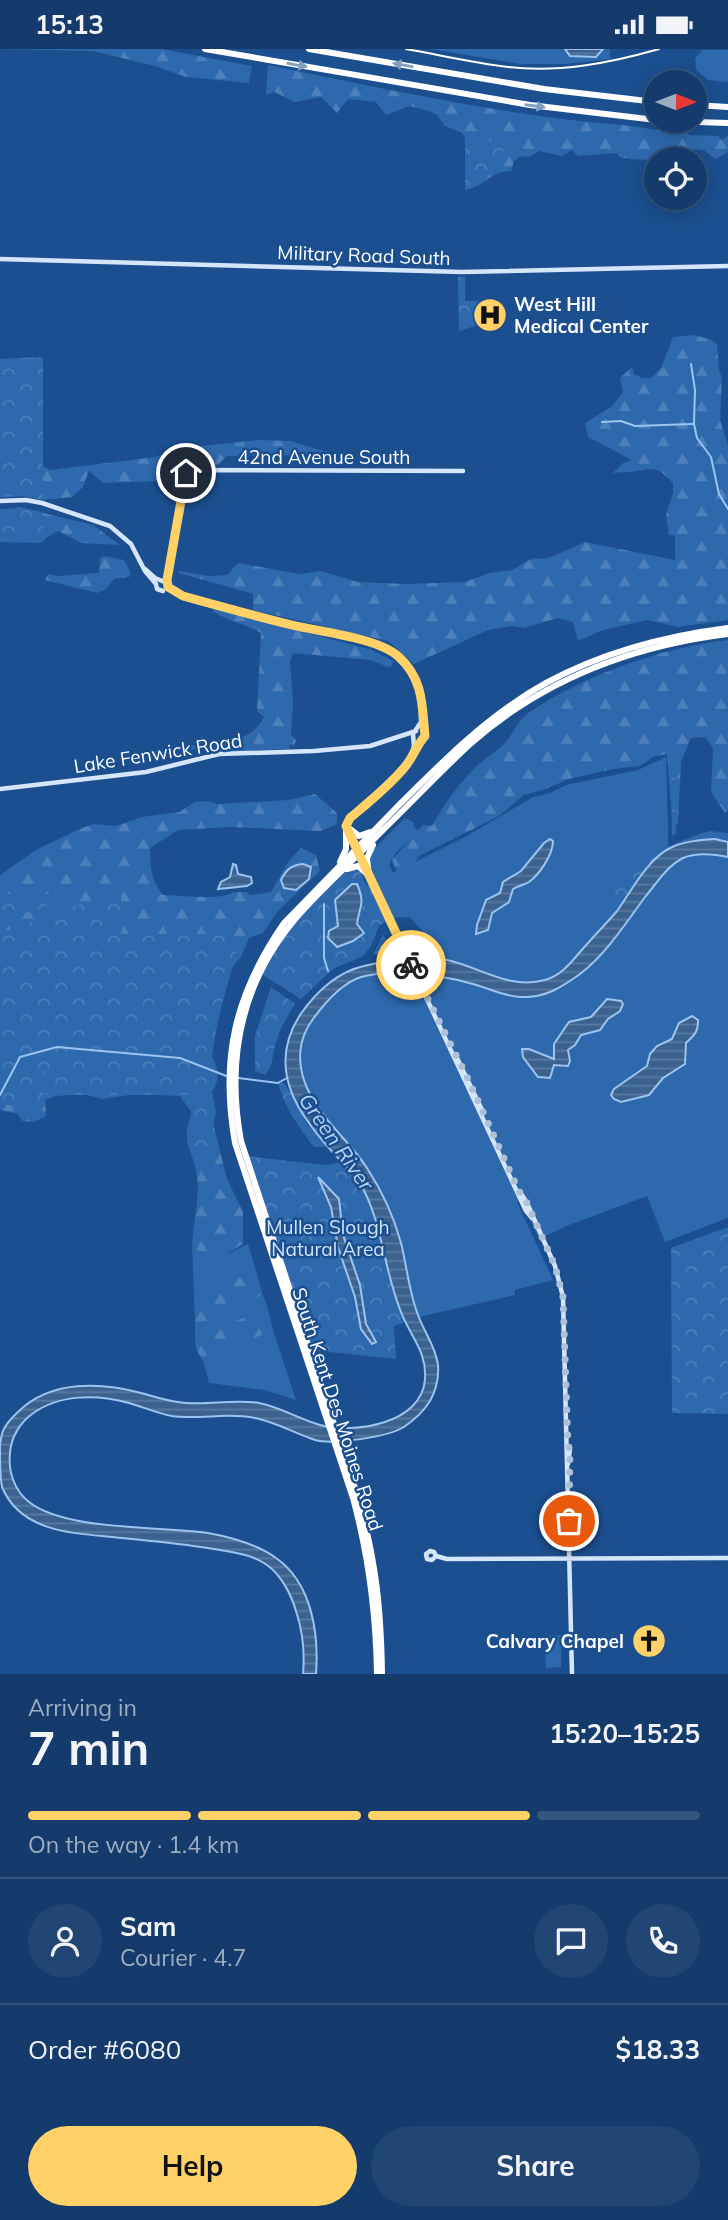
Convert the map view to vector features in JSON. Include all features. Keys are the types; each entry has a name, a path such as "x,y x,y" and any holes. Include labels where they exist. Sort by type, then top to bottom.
{"highway":[{"path":"205,49 530,105 644,119"},
{"path":"309,49 544,89 644,101"},
{"path":"707,106 728,107"},
{"path":"707,122 728,123"},
{"name":"South Kent Des Moines Road","path":"382,1674 381,1611 371,1542 245,1156 232,1100 232,1057 247,1003 272,951 296,918 340,869 468,739 501,712 545,684 626,648 669,637 728,628"},
{"name":"South Kent Des Moines Road","path":"377,832 469,746 504,717 547,690 628,654 669,643 728,634"},
{"path":"346,826 359,836 377,832"},
{"path":"346,826 346,849 340,869 358,866 369,876"},
{"path":"369,876 368,853 377,832"},
{"name":"South Kent Des Moines Road","path":"342,1459 365,1543 373,1590 377,1674"}],"main road":[{"name":"Military Road South","path":"0,259 453,272 728,266"},
{"name":"42nd Avenue South","path":"168,574 186,473 191,470 463,471"},
{"path":"0,501 26,500 42,503 110,526 131,544 145,569 159,583 176,593"},
{"path":"168,574 159,583 159,591 176,593 291,625 385,647 407,666 424,705 410,760 394,780 350,818 346,826 473,1090 488,1127"},
{"path":"163,591 168,586 168,574"},
{"path":"403,734 416,739 426,734 419,730"},
{"name":"Lake Fenwick Road","path":"0,789 146,772 219,754 314,751 366,746 419,730"},
{"path":"454,1054 527,1203 563,1291 572,1674"},
{"path":"436,1556 447,1559 728,1558"}],"green space":[{"path":"0,49 161,49 252,66 249,83 186,77 155,66 93,51"},
{"path":"431,49 610,49 610,59 565,64 520,64"},
{"path":"702,50 728,50 728,82 708,80 707,70 696,70 695,59"},
{"path":"268,65 532,115 644,128 644,133 687,133 718,136 722,140 728,135 728,152 715,159 707,152 707,147 644,147 644,160 619,157 617,153 578,156 572,150 562,156 539,151 514,161 511,171 497,174 465,190 470,144 462,133 445,126 437,115 429,111 410,106 386,115 376,102 348,99 337,113 321,97 295,102 274,92 266,95"},
{"path":"465,137 500,143 504,148 501,158 465,190"},
{"path":"458,277 465,277 465,301 481,301 481,324 459,331"},
{"path":"694,335 717,344 722,378 720,420 728,445 728,620 678,627 647,620 603,630 578,641 573,622 558,618 524,628 511,626 488,630 414,664 388,641 253,610 253,594 179,573 227,575 238,563 300,574 321,571 358,582 465,582 489,573 512,570 533,558 551,557 585,542 675,560 675,536 669,535 666,515 673,493 673,483 653,469 612,474 623,463 632,460 588,437 585,423 611,407 623,393 620,378 632,367 634,374 651,378 661,368 673,337"},
{"path":"41,357 43,466 50,470 155,457 185,448 259,440 290,441 348,458 355,466 329,464 297,455 227,456 218,465 176,464 166,485 161,481 103,483 89,471 82,488 72,497 43,500 24,496 0,497 0,359"},
{"path":"43,359 43,500 22,496 0,497 0,361"},
{"path":"19,507 93,525 120,545 81,543 58,531 42,543 0,542 0,512"},
{"path":"22,508 43,512 43,541 0,542 0,509"},
{"path":"104,556 124,560 131,574 129,577 114,579 106,589 97,593 45,580 48,574 58,576 99,573 100,558"},
{"path":"215,608 372,650 393,661 392,666 370,660 293,653 290,661 293,701 291,735 296,740 294,747 290,744 289,749 221,752 189,749 190,746 232,741 242,737 258,726 264,717 257,711 261,633 229,620 213,611"},
{"path":"728,640 728,810 725,813 711,792 713,748 705,737 691,738 681,762 678,823 673,830 667,754 653,757 640,766 569,779 524,795 499,816 419,856 407,874 398,875 392,860 423,825 432,826 461,783 506,742 528,713 573,687 624,665 677,649"},
{"path":"671,752 676,754 676,834 672,836"},
{"path":"666,757 669,867 697,855 728,857 728,1218 665,1242 647,1196 539,1239 520,1199 517,1202 553,1280 515,1290 515,1295 419,1317 400,1240 384,1199 363,1164 315,1105 302,1076 300,1062 304,1036 310,1024 330,1000 352,982 377,974 434,975 429,955 431,941 410,917 391,918 372,884 378,881 371,866 373,850 405,818 413,822 419,831 414,839 393,857 389,865 393,873 467,836 533,797 548,794 566,785 638,770"},
{"path":"315,794 337,813 337,824 321,831 231,827 178,830 150,848 152,873 163,895 210,897 233,892 247,892 250,895 271,892 288,862 301,848 316,855 320,871 277,912 263,933 249,938 241,957 222,978 211,1054 218,1073 212,1092 216,1112 213,1124 227,1179 243,1212 243,1244 225,1255 205,1259 192,1244 198,1184 187,1140 192,1113 180,1096 136,1094 102,1099 84,1094 56,1096 45,1100 46,1116 34,1122 22,1121 18,1114 0,1110 0,875 36,850 94,824 116,826 142,817 179,812 195,802 208,801 217,804 289,800","holes":["297,864 308,865 296,890 284,888"]},
{"path":"710,831 728,833 728,842 710,839 680,844 657,859 626,896 612,896 632,873 655,855 681,841"},
{"path":"342,872 360,872 367,886 372,884 391,918 379,926 371,946 363,956 333,969 301,999 260,973 288,929"},
{"path":"0,894 80,894 0,922"},
{"path":"109,894 121,894 121,934 228,934 237,953 213,1049 211,1098 219,1147 191,1147 191,1095 45,1095 44,1053 43,1105 0,1105 0,933"},
{"path":"383,934 392,952 373,955"},
{"path":"271,987 295,1004 280,1032 265,1075 255,1071 255,1036"},
{"path":"278,1083 284,1083 306,1123 328,1147 314,1147 284,1101"},
{"name":"Mullen Slough Natural Area","path":"245,1156 325,1165 342,1162 357,1177 376,1216 392,1282 406,1322 394,1326 396,1359 310,1350"},
{"path":"728,1227 728,1414 672,1413 671,1248"},
{"path":"192,1244 206,1259 225,1255 248,1244 256,1271 194,1295"},
{"path":"256,1271 263,1295 195,1328 194,1295"},
{"path":"263,1295 267,1306 195,1341 195,1328"},
{"path":"267,1306 273,1330 203,1361 195,1341"},
{"path":"273,1330 296,1400 264,1390 209,1383 203,1361"},
{"path":"561,1635 561,1667 546,1668 545,1636"}],"water":[{"path":"565,49 603,49 596,57 570,56"},
{"path":"550,839 553,841 552,846 541,869 529,882 513,889 509,902 492,913 488,930 476,934 486,900 500,893 503,882 521,871"},
{"name":"Green River","path":"715,839 728,842 728,857 700,854 677,861 598,957 580,974 553,991 538,996 515,997 445,978 385,973 361,977 340,989 322,1007 308,1027 300,1053 301,1070 307,1088 327,1120 360,1158 383,1195 401,1243 415,1306 437,1358 438,1375 434,1393 428,1405 415,1418 396,1431 374,1437 323,1441 255,1418 172,1416 117,1400 91,1397 66,1399 43,1407 24,1422 14,1436 10,1460 13,1480 19,1492 29,1502 45,1511 89,1523 208,1533 252,1545 276,1558 298,1581 311,1610 316,1643 316,1674 303,1674 303,1642 294,1605 281,1579 261,1561 241,1554 203,1547 53,1529 23,1515 11,1503 2,1487 1,1478 0,1443 4,1428 32,1401 61,1389 77,1386 110,1387 180,1402 259,1403 320,1425 350,1428 384,1422 399,1416 412,1406 421,1394 425,1369 395,1295 367,1197 353,1172 312,1128 292,1093 286,1056 290,1036 300,1015 313,998 336,978 354,969 394,960 447,960 519,982 550,978 568,965 617,911 647,868 662,853 692,841"},
{"path":"233,864 236,865 238,874 251,877 252,883 218,889 221,882 230,877"},
{"path":"303,864 311,867 309,879 296,890 284,888 281,880 285,873 292,867"},
{"path":"352,884 357,884 361,897 357,924 364,933 337,947 328,938 329,931 338,926 335,900"},
{"path":"607,999 621,1001 623,1004 620,1011 608,1019 600,1030 581,1035 568,1050 568,1066 554,1065 550,1078 538,1077 523,1057 522,1049 554,1059 554,1044 569,1022 591,1017"},
{"path":"692,1016 698,1020 698,1024 695,1033 686,1043 685,1064 663,1078 649,1095 621,1102 614,1099 611,1095 614,1089 647,1066 650,1054 657,1046 672,1039 679,1023"},
{"path":"318,1177 339,1199 343,1235 360,1285 366,1324 376,1342 372,1344 361,1329 355,1297 338,1247 331,1207"}],"waterway":[{"path":"691,364 697,438 711,457 719,494 728,509"},
{"path":"602,422 621,421 635,426 693,424"},
{"path":"324,904 324,958 328,971"},
{"path":"0,1095 20,1057 57,1047 180,1058 229,1077"},
{"path":"238,1078 278,1083 287,1078"}],"tram line":[{"path":"406,49 527,69 565,68 622,59 659,49"}],"way so far":[{"path":"411,965 468,1079 519,1191 525,1198 560,1280 570,1449 569,1521"}],"place":[{"name":"West Hill Medical Center","path":"490,315"},
{"name":"Calvary Chapel","path":"649,1641"}],"route":[{"path":"186,473 168,587 183,596 291,625 377,644 400,658 414,679 423,699 425,736 418,742 413,758 394,780 350,818 346,826 411,965"}]}
